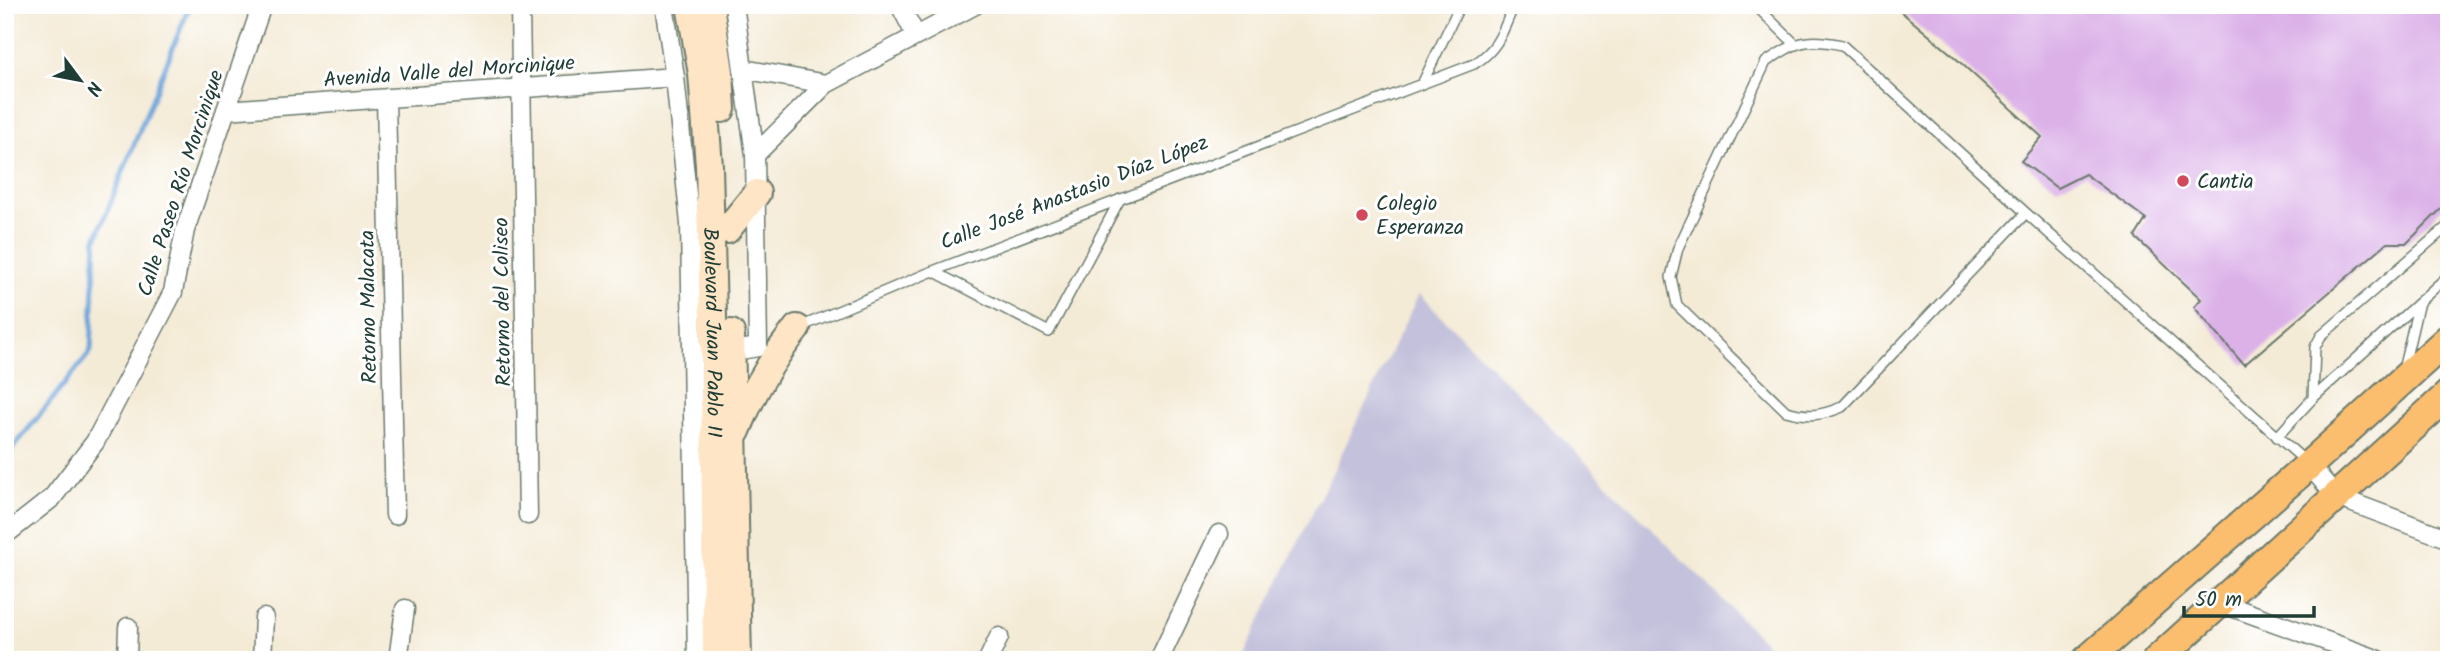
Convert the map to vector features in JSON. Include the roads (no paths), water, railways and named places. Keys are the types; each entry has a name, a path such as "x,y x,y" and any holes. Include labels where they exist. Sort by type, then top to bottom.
{"main road":[{"name":"Boulevard Juan Pablo II","path":"690,5 702,74 709,166 716,660"},
{"name":"Boulevard Juan Pablo II","path":"710,5 720,72 727,230 712,354 733,439 738,660"},
{"path":"727,230 757,193"},
{"path":"733,439 761,377 787,333"},
{"path":"2087,660 2449,338"},
{"path":"2157,660 2449,394"},
{"path":"696,583 715,614"}],"street":[{"name":"Calle Paseo Río Morcinique","path":"5,535 52,498 95,442 173,292 185,230 262,5"},
{"name":"Retorno del Coliseo","path":"520,5 528,515"},
{"name":"Boulevard Juan Pablo II","path":"664,5 675,77 690,225 712,354 696,583 697,660"},
{"path":"712,354 763,344 755,155 734,5"},
{"path":"900,5 916,36"},
{"path":"755,155 826,84 975,5"},
{"path":"743,69 826,84"},
{"name":"Avenida Valle del Morcinique","path":"226,110 675,77"},
{"name":"Retorno Malacata","path":"386,99 395,515"},
{"path":"2309,465 2337,497 2449,538"},
{"path":"1159,660 1219,534"},
{"path":"2218,602 2379,660"},
{"path":"398,660 405,609"},
{"path":"262,660 264,618"},
{"path":"127,660 128,628"},
{"path":"988,660 999,638"}],"lane":[{"path":"1422,84 1460,5"},
{"name":"Calle José Anastasio Díaz López","path":"787,333 933,271 1474,64 1489,55 1514,5"},
{"path":"1755,5 1794,43"},
{"path":"2026,213 1842,407 1824,415 1806,416 1786,411 1677,305 1671,277 1678,248 1766,62 1794,43 1821,40 1842,45 2309,465"},
{"path":"933,271 1049,332 1120,199"},
{"path":"2312,398 2315,347 2321,336 2447,230"},
{"path":"2277,437 2312,398 2449,275"},
{"path":"2400,382 2420,301"}],"waterway":[{"path":"5,458 91,351 96,239 190,5"}],"place":[{"name":"Cantia","path":"2183,181"},
{"name":"Colegio Esperanza","path":"1362,215"}]}
